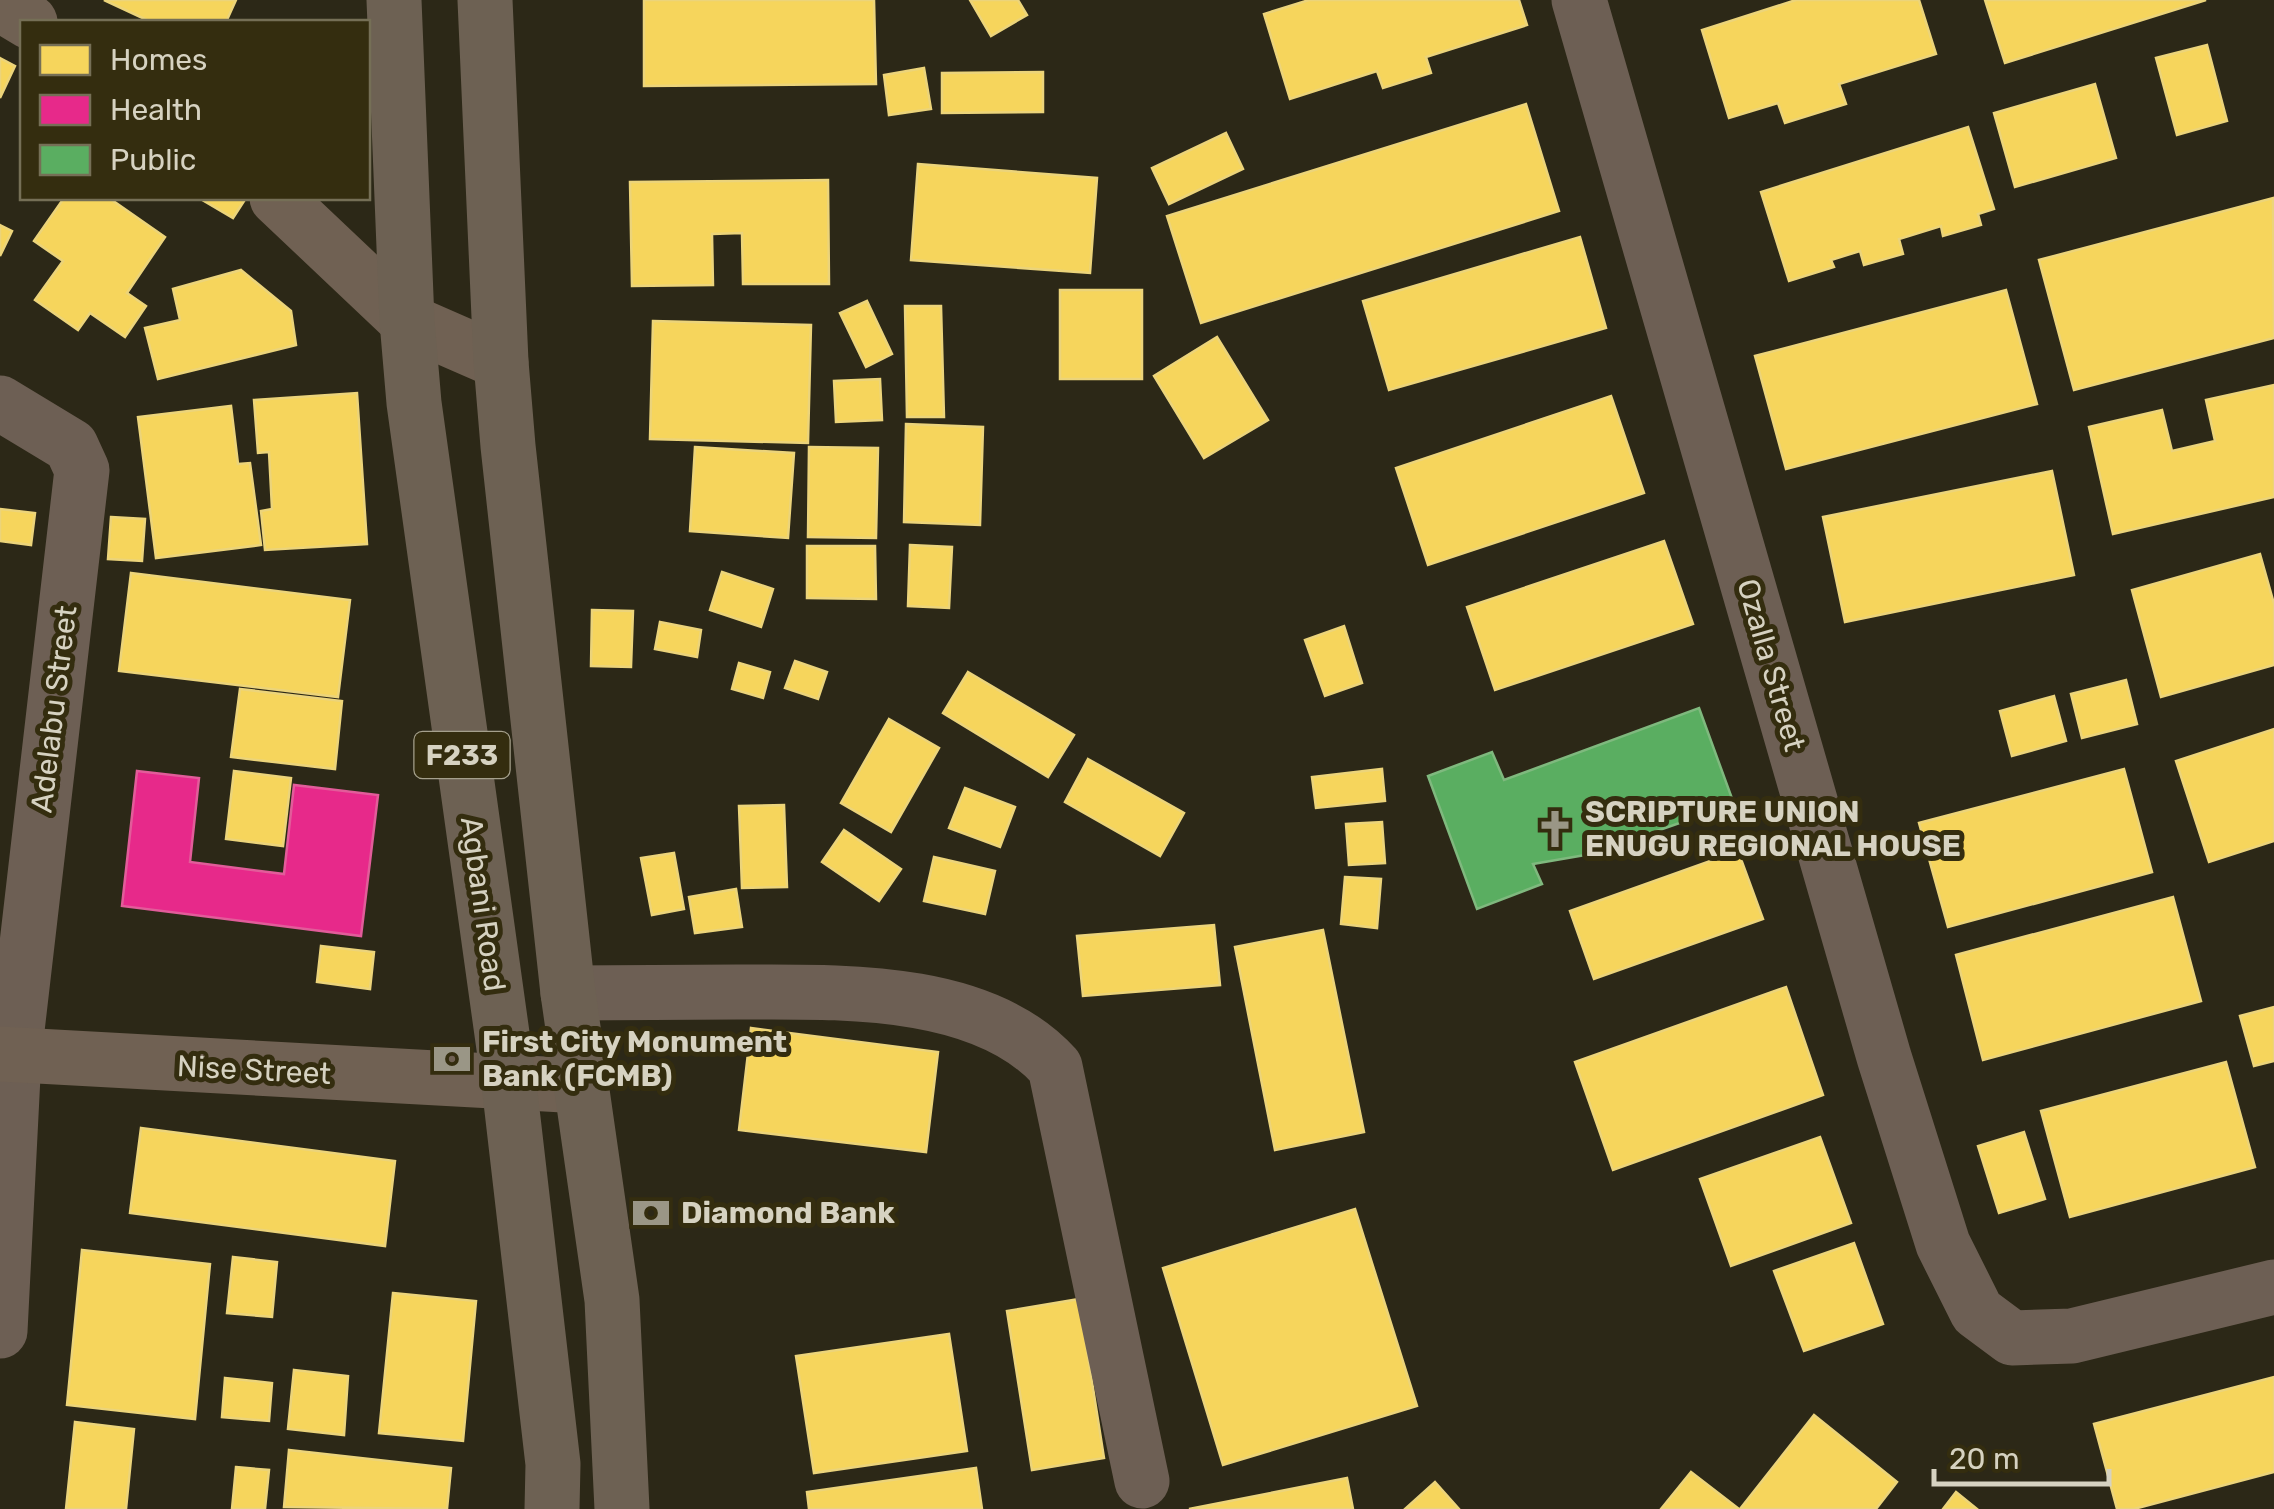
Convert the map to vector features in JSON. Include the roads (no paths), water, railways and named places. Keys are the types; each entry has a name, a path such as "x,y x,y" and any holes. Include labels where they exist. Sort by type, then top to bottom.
{"main road":[{"name":"Agbani Road","path":"394,0 414,402 509,1084 553,1464 552,1509"},
{"name":"F233","path":"485,0 501,362 568,993 612,1300 622,1509"},
{"path":"0,4 27,20"},
{"path":"279,200 407,321 501,362"},
{"name":"Nise Street","path":"7,1055 582,1086"}],"street":[{"name":"Ozalla Street","path":"1579,0 1884,1057 1944,1244 1977,1312 2012,1338 2072,1336 2274,1287"},
{"name":"Adelabu Street","path":"0,404 71,446 82,470 7,1055 0,1331"},
{"path":"568,993 846,992 933,1004 998,1025 1040,1050 1056,1067 1142,1481"}],"place":[{"name":"SCRIPTURE UNION ENUGU REGIONAL HOUSE","path":"1555,829"},
{"name":"First City Monument Bank (FCMB)","path":"452,1059"},
{"name":"Diamond Bank","path":"651,1213"}]}
